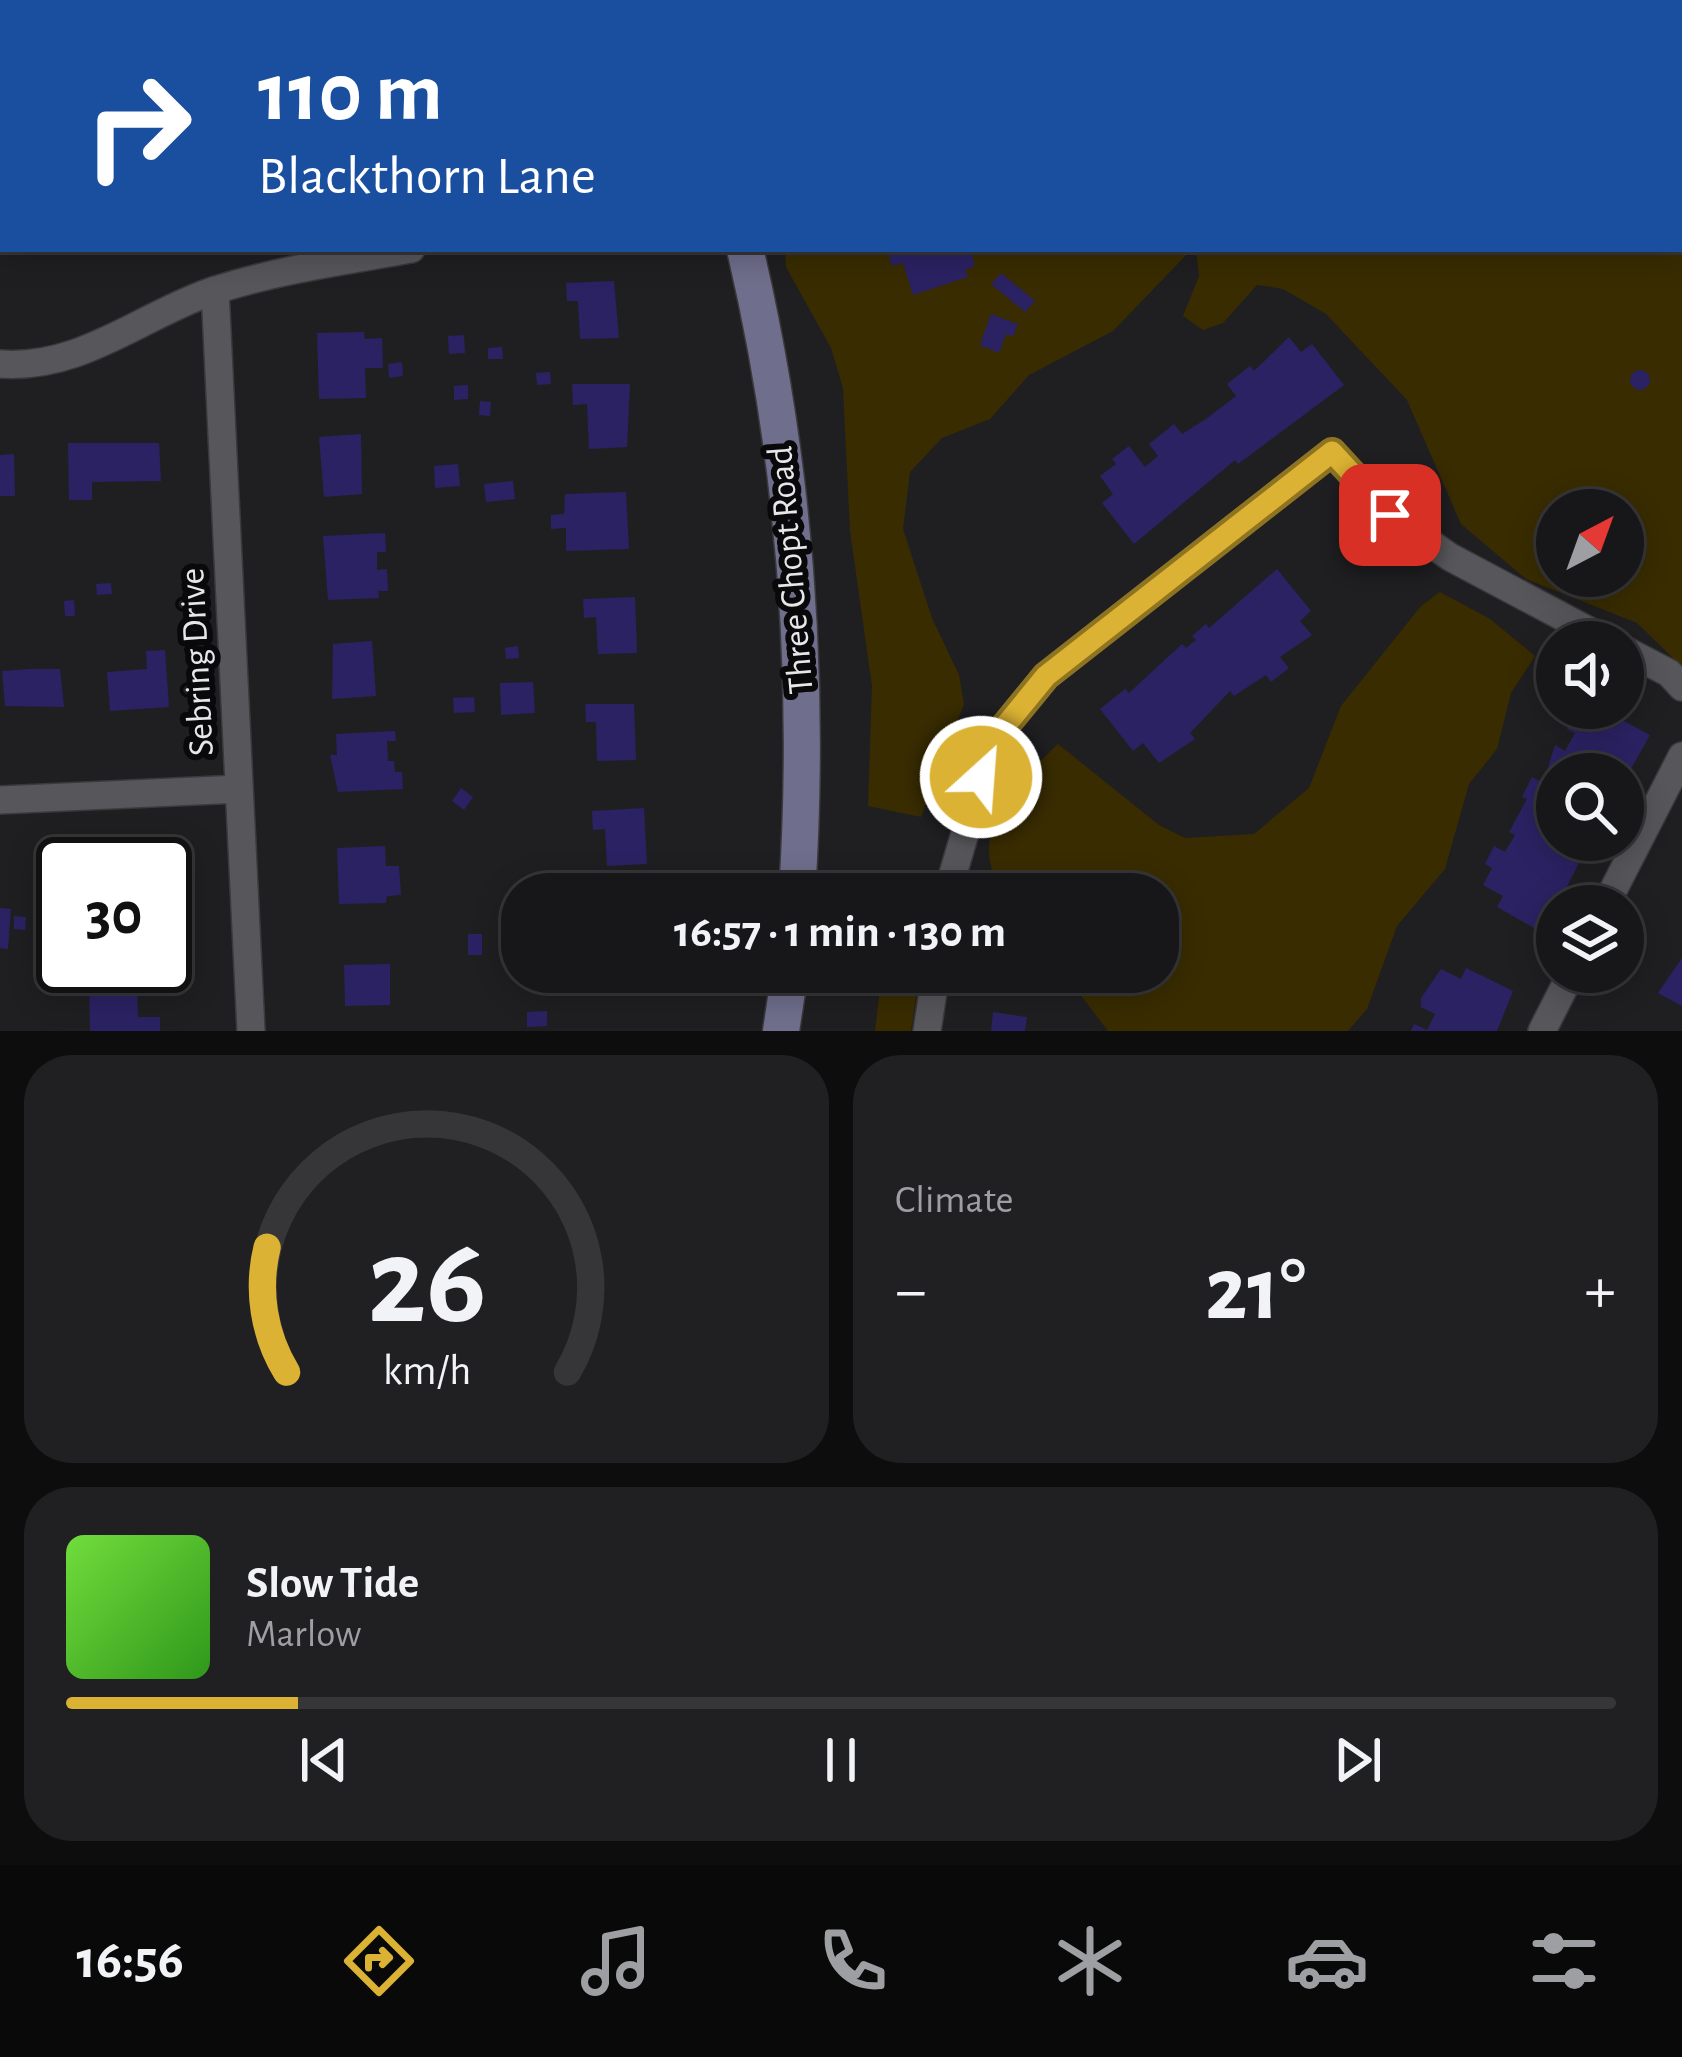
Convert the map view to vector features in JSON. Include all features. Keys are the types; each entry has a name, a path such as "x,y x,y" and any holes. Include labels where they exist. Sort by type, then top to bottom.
{"main road":[{"name":"Three Chopt Road","path":"746,252 784,459 800,619 804,736 798,873"},
{"path":"781,1031 787,993"}],"street":[{"path":"0,364 67,357 215,290 397,252"},
{"name":"Sebring Drive","path":"215,290 251,1031"},
{"path":"953,873 992,742 1046,676 1332,452 1390,515 1450,557 1570,621"},
{"path":"1644,660 1682,687"},
{"path":"1616,885 1682,756"},
{"path":"0,800 239,789"},
{"path":"927,1031 933,993"},
{"path":"1541,1031 1561,993"}],"shaded area":[{"path":"785,252 1189,252 1113,331 1029,375 990,419 942,438 910,472 903,529 932,618 959,675 964,704 921,817 868,806 872,686 850,531 843,388 831,348 786,267"},
{"path":"1196,252 1682,252 1682,667 1644,630 1644,621 1632,621 1571,597 1644,597 1644,489 1536,489 1536,583 1461,524 1407,400 1326,314 1283,289 1257,285 1223,323 1203,330 1183,316 1199,276"},
{"path":"1440,592 1490,619 1535,656 1511,693 1497,749 1469,784 1445,869 1397,926 1367,1009 1348,1031 1108,1031 1079,993 1179,993 1179,873 994,873 989,850 992,830 1012,793 1058,744 1159,825 1185,838 1254,834 1309,788 1341,706 1421,606"},
{"path":"880,993 917,993 911,1031 875,1031"}],"building":[{"path":"888,252 971,252 975,266 965,270 968,277 913,295 903,263 892,266"},
{"path":"1001,273 1035,301 1025,312 991,284"},
{"path":"614,281 619,338 580,339 578,301 567,301 566,283"},
{"path":"991,314 1018,324 1013,337 1006,334 999,353 980,345"},
{"path":"364,332 365,339 382,338 383,368 365,368 366,398 319,399 317,333"},
{"path":"464,335 465,353 449,354 448,336"},
{"path":"1289,337 1301,352 1312,344 1344,385 1238,464 1235,460 1134,544 1102,503 1113,494 1100,476 1116,464 1112,459 1129,446 1145,467 1158,456 1149,444 1174,424 1182,434 1206,419 1236,396 1227,384 1250,366 1254,371"},
{"path":"502,347 503,359 488,359 488,348"},
{"path":"402,362 403,376 389,378 388,364"},
{"path":"1640,370 1650,380 1640,390 1630,380"},
{"path":"550,372 551,384 537,385 536,373"},
{"path":"572,384 630,384 627,447 589,449 587,404 573,405"},
{"path":"468,385 468,399 454,400 454,386"},
{"path":"480,401 491,402 490,416 479,415"},
{"path":"361,434 362,494 324,497 319,437"},
{"path":"68,443 159,443 161,481 92,482 92,500 69,500"},
{"path":"14,454 15,496 0,496 0,455"},
{"path":"458,464 460,486 435,488 434,466"},
{"path":"513,481 515,499 486,502 484,484"},
{"path":"626,492 629,549 566,551 566,528 551,529 551,515 564,514 565,494"},
{"path":"385,533 386,552 377,552 377,570 387,569 388,591 378,591 379,598 328,600 323,536"},
{"path":"1277,569 1311,611 1300,621 1312,635 1280,657 1289,668 1271,682 1266,675 1234,696 1230,691 1190,733 1195,739 1159,763 1143,743 1133,751 1100,709 1125,689 1129,693 1182,644 1186,648 1196,640 1192,636 1206,624 1209,628"},
{"path":"111,583 112,594 97,595 96,584"},
{"path":"635,597 637,653 598,654 596,617 584,618 583,599"},
{"path":"74,600 75,616 65,616 64,601"},
{"path":"372,641 376,696 332,699 333,644"},
{"path":"518,646 519,658 506,659 505,648"},
{"path":"165,650 169,707 110,711 107,672 147,669 146,651"},
{"path":"60,669 64,707 5,706 2,671"},
{"path":"533,682 535,713 501,715 500,683"},
{"path":"474,697 475,712 454,713 453,698"},
{"path":"585,704 634,704 636,760 597,761 596,722 586,722"},
{"path":"1567,729 1639,729 1650,735 1640,753 1552,753 1555,745 1565,751 1575,733"},
{"path":"395,731 396,741 387,741 388,761 394,761 395,772 402,772 403,789 338,792 330,755 337,755 336,734"},
{"path":"1532,777 1536,779 1536,861 1580,861 1568,885 1536,885 1536,929 1497,907 1503,896 1483,885 1492,868 1485,864 1494,846 1505,852 1515,835 1509,832 1527,799 1522,797"},
{"path":"461,788 473,797 464,810 452,801"},
{"path":"644,808 647,864 607,866 605,829 593,830 592,811"},
{"path":"385,846 386,866 399,866 401,895 387,896 386,903 339,904 337,848"},
{"path":"0,908 11,909 8,949 0,948"},
{"path":"14,916 26,917 25,930 14,929"},
{"path":"468,934 482,934 482,955 468,955"},
{"path":"1682,958 1682,1006 1658,993"},
{"path":"390,964 390,1005 345,1006 344,965"},
{"path":"1466,968 1513,991 1497,1031 1411,1031 1414,1024 1427,1030 1435,1014 1421,1007 1421,998 1441,969 1461,979"},
{"path":"89,993 137,993 138,1017 160,1017 160,1031 90,1031"},
{"path":"547,1011 547,1026 527,1027 527,1012"},
{"path":"993,1012 1027,1017 1025,1031 991,1031"}],"route":[{"path":"981,777 992,742 1046,676 1332,452 1390,515"}]}
